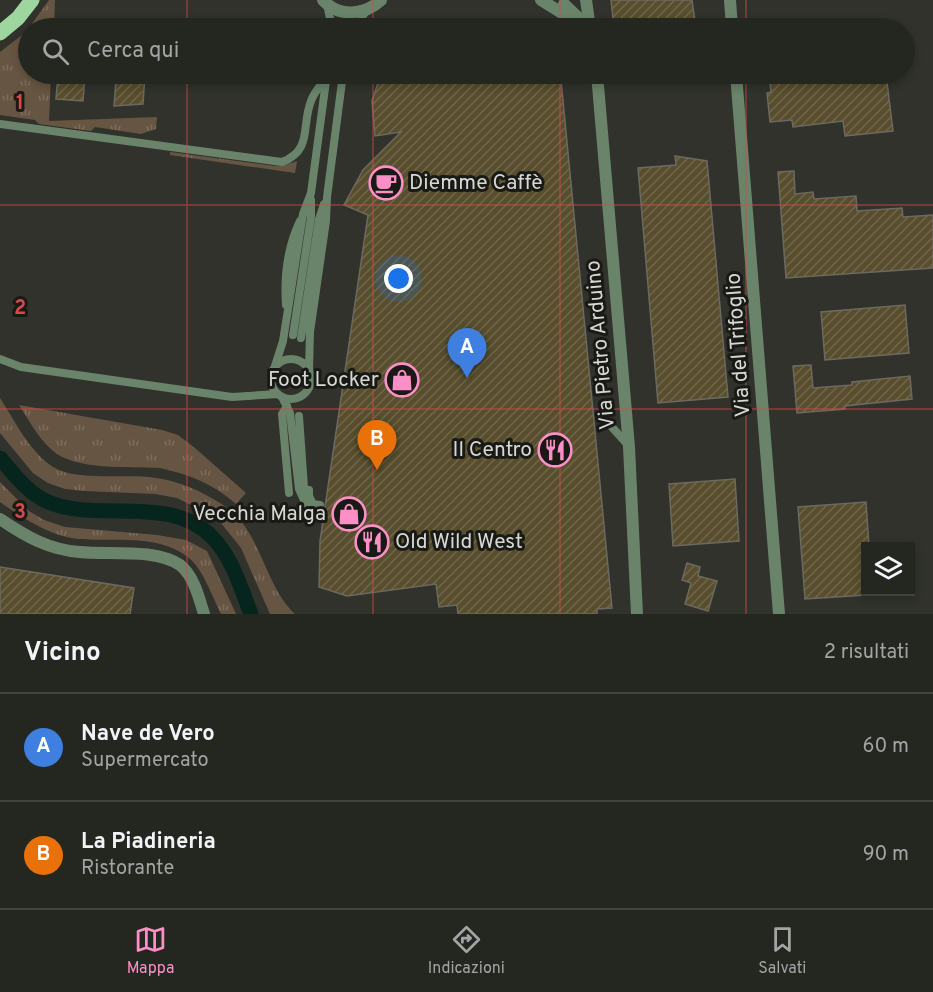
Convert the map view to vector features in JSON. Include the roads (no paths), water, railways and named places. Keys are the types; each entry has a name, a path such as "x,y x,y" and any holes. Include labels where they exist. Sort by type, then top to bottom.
{"main road":[{"path":"0,33 18,18 32,0"}],"street":[{"path":"325,2 346,12 367,10 381,0"},
{"path":"541,0 568,18"},
{"path":"558,0 579,18"},
{"path":"586,0 589,18"},
{"path":"730,0 731,18"},
{"name":"Via Pietro Arduino","path":"597,84 629,447 637,614"},
{"name":"Via del Trifoglio","path":"737,84 780,614"},
{"path":"0,519 28,538 53,547 79,552 164,557 181,566 195,586 204,614"}],"lane":[{"path":"325,2 329,18"},
{"path":"361,18 367,10"},
{"path":"0,124 282,162 291,159 303,144 311,100 321,84"},
{"path":"326,84 311,193 311,217 298,336 319,219 327,197"},
{"path":"0,359 21,367 232,397 280,395 296,398 307,390 311,377 309,370 310,332 343,84"},
{"path":"255,396 270,383 281,348 303,214 311,193"},
{"path":"275,366 280,362 293,359 305,364 309,370"},
{"path":"270,383 288,406 290,413 299,489 305,502 309,509 320,508 313,504 309,496 301,416 305,502"},
{"path":"288,406 282,414 289,493"},
{"path":"611,426 629,447"}],"waterway":[{"path":"0,458 27,488 46,501 87,510 154,512 175,516 195,524 212,537 225,554 251,614"}],"place":[{"name":"Diemme Caffè","path":"386,183"},
{"name":"Nave de Vero","path":"467,378"},
{"name":"Foot Locker","path":"402,380"},
{"name":"Il Centro","path":"555,450"},
{"name":"La Piadineria","path":"377,470"},
{"name":"Vecchia Malga","path":"349,514"},
{"name":"Old Wild West","path":"372,542"}]}
